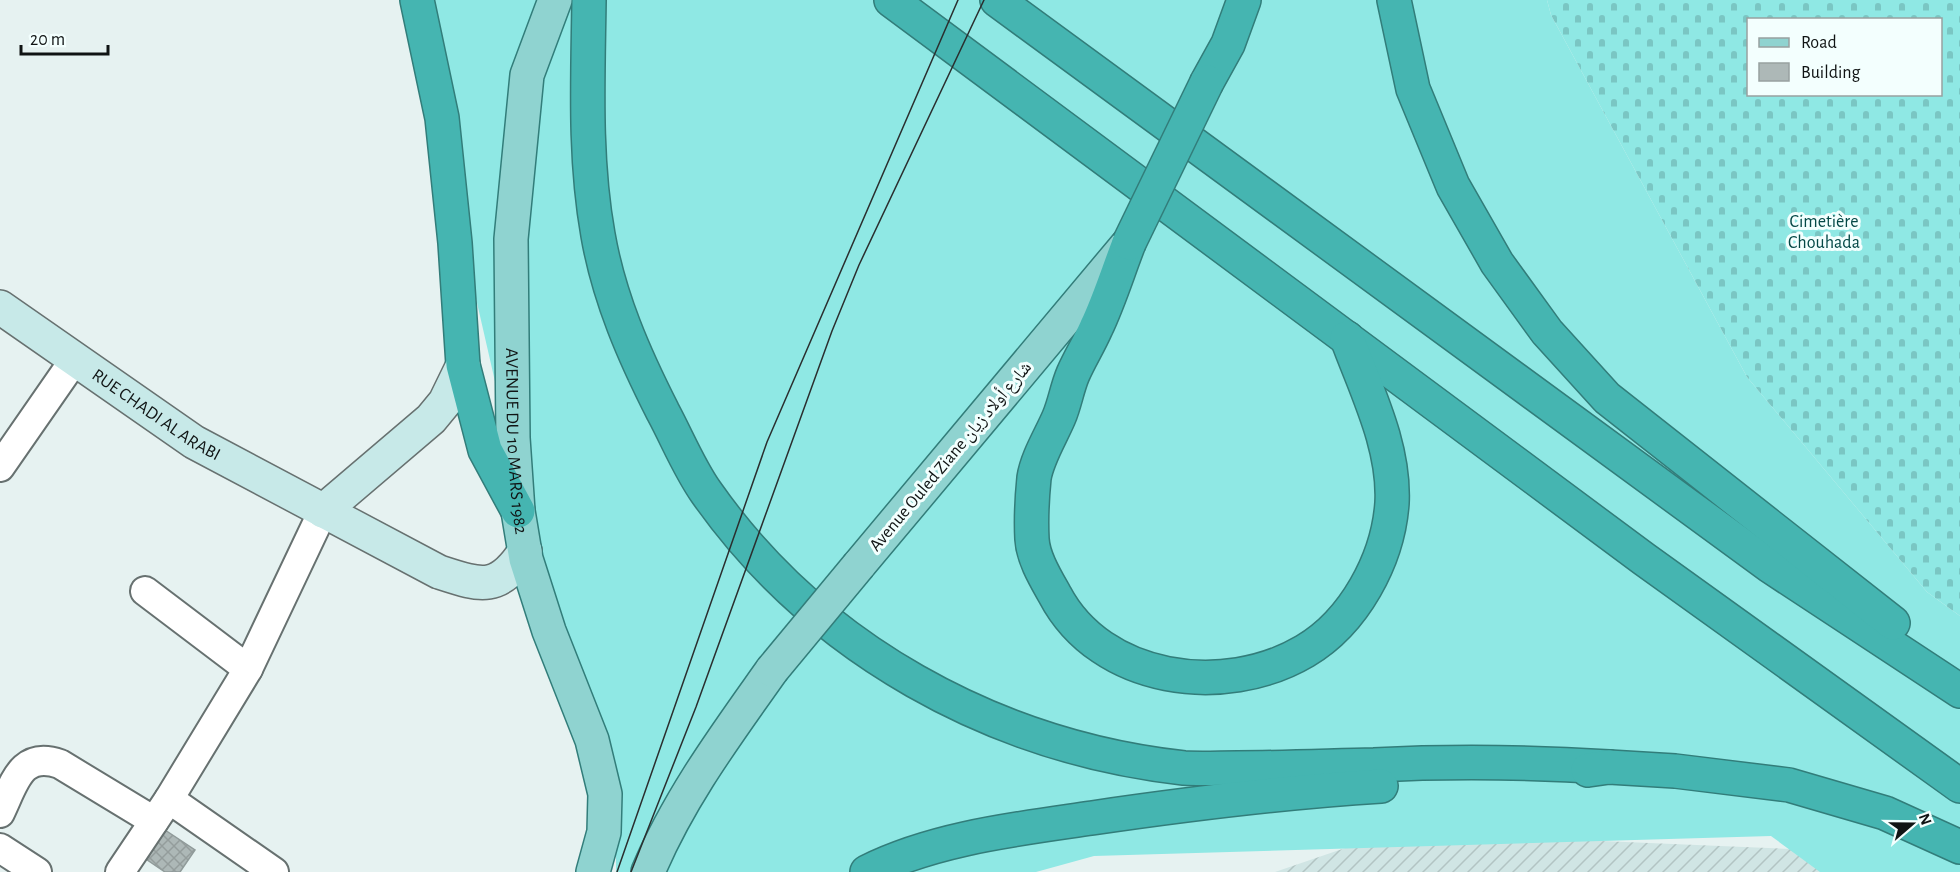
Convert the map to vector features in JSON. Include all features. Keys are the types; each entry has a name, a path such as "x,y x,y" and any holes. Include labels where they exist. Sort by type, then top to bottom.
{"highway":[{"path":"417,0 442,118 455,243 463,365 485,450 518,511"},
{"path":"589,0 590,182 598,236 612,297 636,360 703,489 742,540 808,604 865,651 964,709 1028,733 1131,760 1187,768 1516,762 1675,771 1789,785 1885,813 1960,847"},
{"path":"891,0 1644,559 1960,786"},
{"path":"997,0 1770,566 1957,689"},
{"path":"1225,0 1228,44"},
{"path":"1244,0 1228,44 1207,82 1129,243 1097,326 1073,375 1060,414 1034,476 1032,542 1045,577 1062,609 1090,640 1131,665 1176,675 1215,678 1263,670 1305,651 1336,625 1359,597 1377,565 1392,503 1390,469 1378,418 1347,338"},
{"path":"1394,0 1413,89 1454,186 1497,263 1547,332 1607,398 1791,545 1901,628 1957,689"},
{"path":"867,872 945,844 1037,826 1323,790 1517,777 1609,767"}],"main road":[{"name":"AVENUE DU 10 MARS 1982","path":"555,0 527,75 511,239 510,346 518,511 525,551 534,590 592,740 605,795 604,832 593,872"},
{"name":"Avenue Ouled Ziane شارع أولاد زيان","path":"648,872 664,834 691,785 772,670 1129,243"}],"street":[{"name":"RUE CHADI AL ARABI","path":"0,307 194,442 416,561 467,581 491,582 503,579 525,551"},
{"path":"0,467 75,359"},
{"path":"120,872 248,669 323,511 431,419 445,402 463,365"},
{"path":"145,591 248,669"},
{"path":"0,813 21,771 28,764 48,760 161,810 274,872"},
{"path":"0,848 37,872"}],"shaded area":[{"path":"1392,832 1789,849 1853,872 1275,872"}],"green space":[{"path":"428,0 1547,0 1551,15 1747,377 1927,592 1960,616 1960,872 1820,872 1771,836 1094,856 1036,872 616,872 616,799 552,600 518,482 464,246"},
{"name":"Cimetière Chouhada","path":"1547,0 1960,0 1960,616 1927,592 1747,377 1551,15"}],"building":[{"path":"162,828 195,850 180,872 165,872 143,857"}],"tram line":[{"path":"617,872 767,442 958,0"},
{"path":"631,872 696,707 832,331 859,265 984,0"}]}
